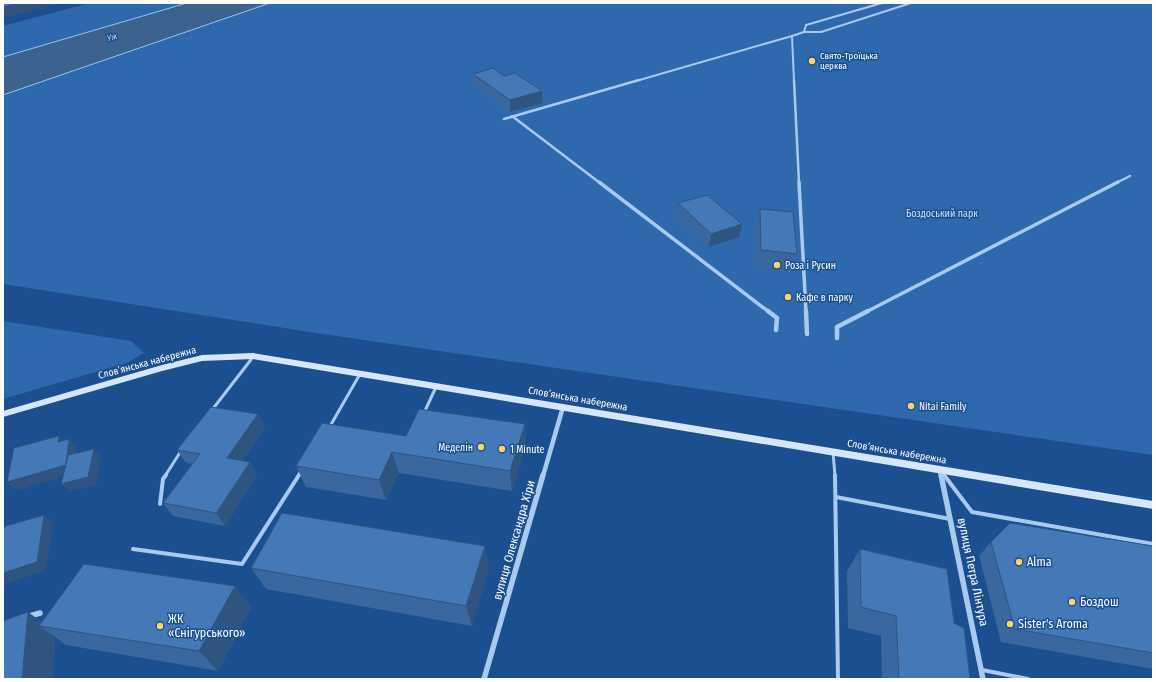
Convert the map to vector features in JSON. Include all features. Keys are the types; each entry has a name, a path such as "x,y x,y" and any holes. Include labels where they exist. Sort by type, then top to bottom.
{"street":[{"path":"804,32 806,25 882,3"},
{"path":"504,119 804,32 821,32 911,3"},
{"path":"792,36 807,334"},
{"path":"512,116 777,318 776,330"},
{"path":"837,338 837,327 1130,176"},
{"name":"Словʼянська набережна","path":"3,414 162,368 202,358 253,356 563,406 1153,506"},
{"name":"вулиця Олександра Хіри","path":"484,679 563,406"},
{"name":"вулиця Петра Лінтура","path":"940,470 983,679"},
{"path":"25,618 40,612"}],"lane":[{"path":"211,411 253,356"},
{"path":"324,434 360,374"},
{"path":"421,418 437,386"},
{"path":"328,428 336,429"},
{"path":"160,504 163,479 183,448"},
{"path":"833,452 836,497 838,679"},
{"path":"133,549 242,564 304,467"},
{"path":"940,470 972,512 1153,544"},
{"path":"836,497 950,519"},
{"path":"982,670 1028,679"}],"green space":[{"path":"90,3 187,3 3,57 3,26"},
{"name":"Боздоський парк","path":"270,3 1153,3 1153,455 316,333 3,284 3,95"},
{"path":"3,321 131,341 144,353 126,363 3,399"}],"water":[{"name":"Уж","path":"187,3 270,3 3,95 3,57"}],"building":[{"path":"3,3 19,3 3,7"},
{"path":"493,68 504,76 515,73 542,91 510,100 473,74"},
{"path":"707,195 742,224 711,234 678,203"},
{"path":"760,209 793,212 797,254 761,250"},
{"path":"211,407 258,414 227,458 250,462 216,513 163,503 200,454 177,450"},
{"path":"419,409 525,424 510,471 392,452 379,480 296,466 322,423 406,436"},
{"path":"59,436 58,442 69,439 66,464 68,455 94,449 88,477 61,484 66,465 7,482 14,448"},
{"path":"282,513 485,546 466,606 251,568"},
{"path":"44,515 37,562 3,573 3,530 6,526"},
{"name":"Боздош","path":"1010,523 1153,546 1153,653 1015,629 991,542"},
{"path":"860,549 947,569 954,623 964,628 970,679 899,679 896,616 861,607"},
{"path":"84,564 235,586 199,651 39,626"},
{"path":"28,612 22,679 3,679 3,621"}],"place":[{"name":"Свято-Троїцька церква","path":"812,61"},
{"name":"Роза і Русин","path":"777,265"},
{"name":"Кафе в парку","path":"788,297"},
{"name":"Nitai Family","path":"911,406"},
{"name":"Меделін","path":"481,447"},
{"name":"1 Minute","path":"502,449"},
{"name":"Alma","path":"1019,562"},
{"name":"Боздош","path":"1072,602"},
{"name":"Sister's Aroma","path":"1010,624"},
{"name":"ЖК «Снігурського»","path":"160,626"}]}
